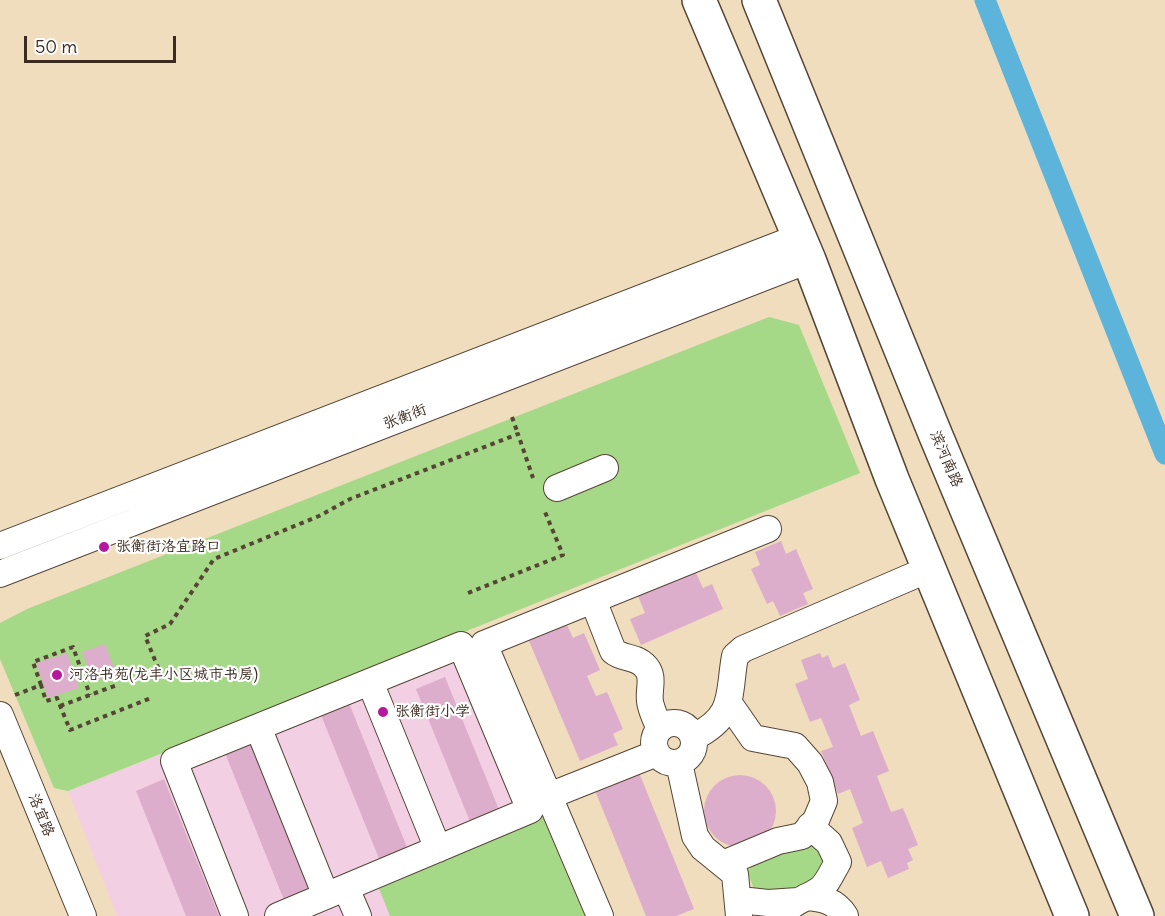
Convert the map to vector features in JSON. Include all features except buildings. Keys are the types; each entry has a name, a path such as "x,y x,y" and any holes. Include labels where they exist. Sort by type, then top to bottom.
{"highway":[{"path":"699,0 804,248 929,569 1072,916"},
{"name":"滨河南路","path":"759,0 936,436 1137,916"}],"street":[{"name":"张衡街","path":"0,546 804,248"},
{"name":"张衡街","path":"0,574 804,248"},
{"path":"556,488 605,468"},
{"path":"600,916 484,644 768,529"},
{"path":"694,737 709,729 721,717 733,693 735,656 743,649 929,569"},
{"path":"593,600 613,651 619,656 635,659 646,666 652,680 650,704 695,836 703,848 735,874 739,908 768,903 796,905 823,898 833,903 845,916"},
{"path":"236,916 174,760 461,645 530,810 278,916"},
{"path":"370,681 438,849"},
{"path":"723,864 778,841 802,836 824,801 820,782 810,763 795,746 753,738 728,702"},
{"name":"洛宜路","path":"8,705 83,916"},
{"path":"672,723 685,726 694,737 693,750 686,760 666,748 672,723"},
{"path":"258,727 336,892 358,916"},
{"path":"549,796 666,748"},
{"name":"洛宜路","path":"0,754 67,916"},
{"path":"796,905 821,889 838,862 829,843 810,826"}],"path":[{"path":"512,417 533,478"},
{"path":"162,677 144,636 170,624 214,559 319,516 350,499 518,434"},
{"path":"468,593 563,555 545,512"},
{"path":"90,695 74,647 33,662 46,701 57,698 70,730 151,698"},
{"path":"8,705 41,685"},
{"path":"60,706 117,685"}],"shaded area":[{"name":"张衡街小学","path":"466,633 586,916 117,916 68,791"}],"green space":[{"path":"769,317 799,325 860,473 68,791 54,788 0,659 0,623 27,609"},
{"path":"543,815 586,916 390,916 378,886"},
{"path":"797,842 819,845 829,867 815,886 757,897 747,871 770,852"}],"waterway":[{"path":"985,0 1165,454"}],"place":[{"name":"张衡街洛宜路口","path":"104,547"},
{"name":"河洛书苑(龙丰小区城市书房)","path":"57,675"},
{"name":"张衡街小学","path":"383,712"}]}
